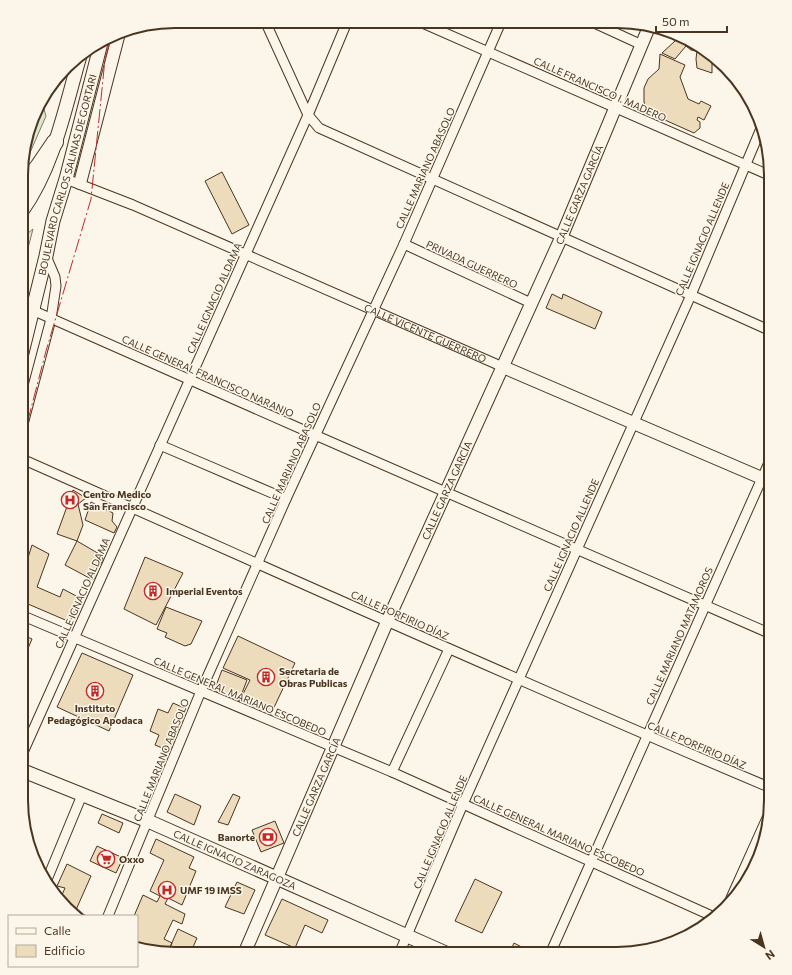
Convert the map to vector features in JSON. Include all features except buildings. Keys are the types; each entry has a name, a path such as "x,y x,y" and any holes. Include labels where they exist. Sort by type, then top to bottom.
{"highway":[{"path":"28,179 55,142"}],"main road":[{"name":"BOULEVARD CARLOS SALINAS DE GORTARI","path":"28,311 46,256 53,220 66,178 99,49"},
{"name":"BOULEVARD CARLOS SALINAS DE GORTARI","path":"28,201 40,181 55,142 77,66"},
{"name":"CALLE IGNACIO ZARAGOZA","path":"28,773 148,821 432,947"}],"street":[{"path":"268,28 308,115 319,128 764,328"},
{"name":"CALLE IGNACIO ALDAMA","path":"28,742 308,115 344,28"},
{"name":"CALLE FRANCISCO I. MADERO","path":"434,28 764,173"},
{"name":"CALLE MARIANO ABASOLO","path":"108,915 201,692 286,499 404,244 499,28"},
{"path":"605,28 642,45"},
{"name":"CALLE GARZA GARCÍA","path":"247,947 298,825 334,748 388,622 561,238 647,31"},
{"path":"80,183 117,40"},
{"name":"CALLE IGNACIO ALLENDE","path":"402,947 463,804 690,295 758,134"},
{"name":"CALLE VICENTE GUERRERO","path":"66,178 246,254 502,367 764,479"},
{"name":"PRIVADA GUERRERO","path":"404,244 531,303"},
{"path":"28,405 51,319 56,286 55,277 46,256"},
{"name":"CALLE GENERAL FRANCISCO NARANJO","path":"28,314 51,319 315,436 764,631"},
{"path":"160,445 286,499"},
{"name":"CALLE PORFIRIO DÍAZ","path":"28,462 646,736 764,785"},
{"name":"CALLE MARIANO MATAMOROS","path":"553,947 646,736 706,605 764,484"},
{"name":"CALLE GENERAL MARIANO ESCOBEDO","path":"28,618 392,772 709,915"},
{"path":"392,772 449,648"},
{"path":"49,875 82,795"},
{"path":"737,885 760,833"}],"green space":[{"path":"44,109 46,116 29,154 33,137"},
{"path":"33,229 28,248 28,233"}],"power":[{"path":"28,420 46,351 91,199 105,59 109,43"}],"place":[{"name":"Centro Medico San Francisco","path":"70,500"},
{"name":"Imperial Eventos","path":"153,591"},
{"name":"Secretaria de Obras Publicas","path":"266,677"},
{"name":"Instituto Pedagógico Apodaca","path":"95,691"},
{"name":"Banorte","path":"268,837"},
{"name":"Oxxo","path":"106,859"},
{"name":"UMF 19 IMSS","path":"167,890"}]}
